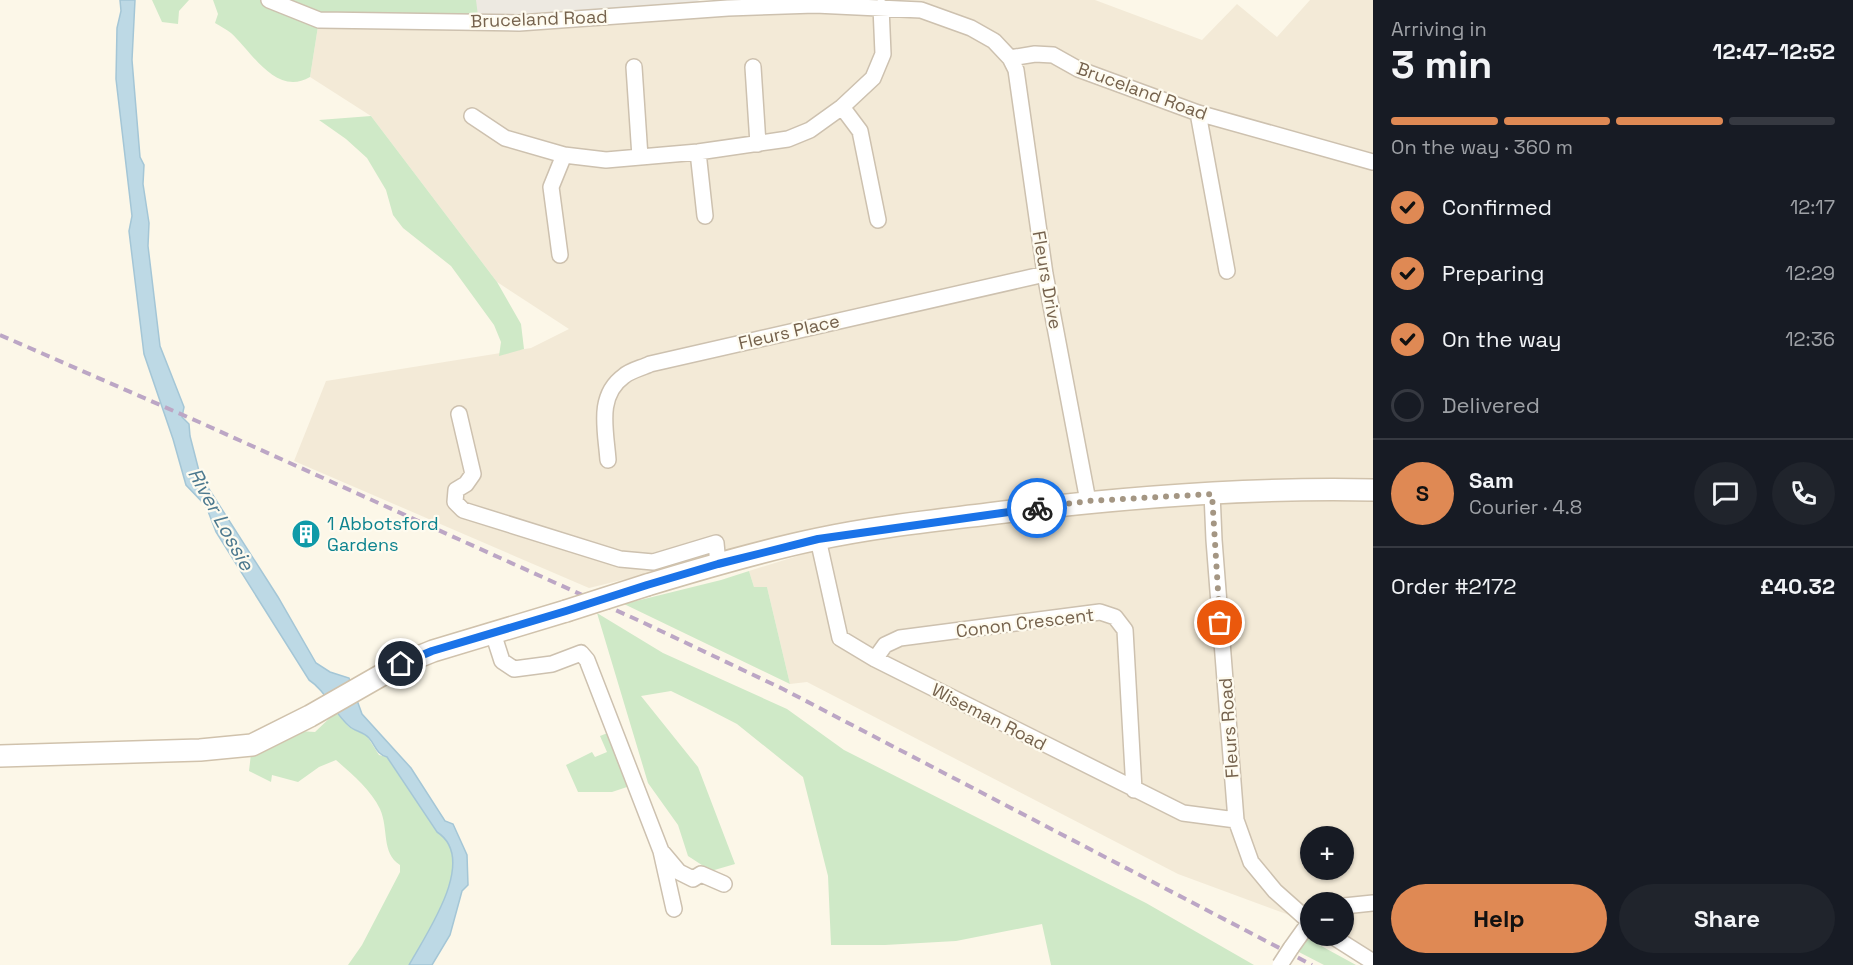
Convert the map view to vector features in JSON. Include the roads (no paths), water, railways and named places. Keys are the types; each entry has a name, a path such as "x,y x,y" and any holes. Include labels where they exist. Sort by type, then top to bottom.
{"main road":[{"path":"0,756 200,750 252,745 310,716 374,679 432,651 718,564 818,539 954,518 1088,501 1269,490 1373,490"}],"street":[{"name":"Bruceland Road","path":"269,0 319,20 519,23 728,8 920,5 994,41 1010,58 1035,54 1053,55 1078,69 1198,113 1373,162"},
{"path":"472,116 505,138 564,155 606,160 698,152 788,139 810,130 842,107 873,78 883,54 881,7"},
{"name":"Fleurs Drive","path":"1010,58 1016,70 1045,274 1088,501"},
{"path":"634,67 640,157"},
{"path":"753,67 758,144"},
{"path":"842,107 860,130 878,220"},
{"path":"1198,113 1227,271"},
{"path":"698,152 705,216"},
{"path":"560,255 551,187 564,155"},
{"name":"Fleurs Place","path":"608,460 604,407 611,388 625,375 650,364 1045,274"},
{"path":"459,414 473,474 466,484 456,490 455,502 464,510 620,559 653,562 716,543 718,564"},
{"name":"Fleurs Road","path":"1212,494 1236,820 1251,862 1275,891 1300,912"},
{"name":"Wiseman Road","path":"818,539 840,638 875,659 1183,813 1236,820"},
{"name":"Conon Crescent","path":"875,659 885,645 900,638 1100,612 1115,616 1125,630 1134,790"},
{"path":"493,633 502,661 514,669 552,664 581,653 587,660 661,851 674,909"},
{"path":"661,851 679,872 693,879 701,874 724,884"},
{"path":"1354,905 1373,903"},
{"path":"1280,965 1300,935"},
{"path":"1348,946 1373,962"}],"water":[{"name":"River Lossie","path":"120,0 135,0 132,60 140,157 144,165 143,184 149,223 148,246 160,346 184,407 182,417 189,424 200,475 278,597 316,663 330,672 349,678 362,714 411,768 445,821 453,824 467,855 468,885 462,891 450,935 432,965 409,965 445,897 451,878 453,860 449,844 437,832 387,757 378,752 367,736 351,728 315,684 309,680 216,532 206,506 186,485 144,354 129,231 132,216 116,79"}],"railway":[{"path":"0,335 642,622 783,689 1312,965"}],"place":[{"name":"1 Abbotsford Gardens","path":"306,534"}]}
